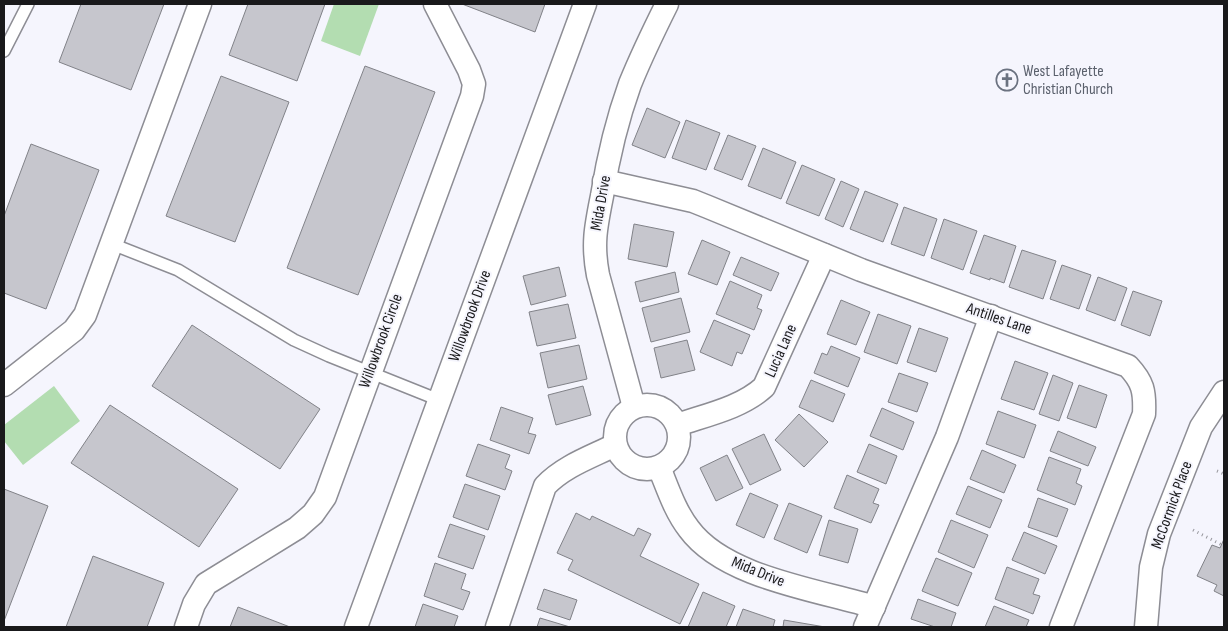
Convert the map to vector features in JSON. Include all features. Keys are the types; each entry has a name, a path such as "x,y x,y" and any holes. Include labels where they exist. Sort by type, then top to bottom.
{"street":[{"path":"4,385 74,330 85,315 200,4"},
{"name":"Willowbrook Circle","path":"186,627 194,604 206,584 297,528 313,514 325,497 472,96 474,84 469,70 435,4"},
{"name":"Willowbrook Drive","path":"356,627 585,4"},
{"name":"Mida Drive","path":"634,407 598,275 594,254 594,238 604,181 620,112 630,85 667,4"},
{"name":"Antilles Lane","path":"604,181 708,206 824,255 908,287 1120,361 1128,366 1138,376 1143,388 1144,414 1061,627"},
{"name":"Lucia Lane","path":"677,425 744,402 764,387 824,255"},
{"path":"869,617 947,438 991,316"},
{"name":"McCormick Place","path":"1146,627 1151,567 1159,534 1201,427 1224,392"},
{"path":"654,406 668,413 677,425 678,445 668,462 659,467 648,470 637,468 627,463 615,445 616,427 626,412 634,407 654,406"},
{"path":"497,627 545,486 553,478 572,466 615,445"},
{"name":"Mida Drive","path":"659,467 678,512 690,531 703,544 742,568 869,617"}],"lane":[{"path":"4,51 28,4"},
{"path":"112,244 178,270 294,340 439,400"}],"path":[{"path":"1217,471 1224,474"},
{"path":"1193,530 1224,546"}],"green space":[{"path":"334,4 379,4 360,56 321,41"},
{"path":"54,386 80,421 23,465 4,441 4,425"}],"building":[{"path":"81,4 164,4 131,90 59,62"},
{"path":"248,4 325,4 297,81 229,55"},
{"path":"462,4 545,4 535,32"},
{"path":"365,66 435,92 358,295 287,268"},
{"path":"221,76 289,102 235,242 166,216"},
{"path":"647,108 680,122 665,158 632,145"},
{"path":"686,120 720,133 706,170 672,158"},
{"path":"728,135 756,146 742,180 714,169"},
{"path":"31,144 99,170 46,309 4,293 4,216"},
{"path":"763,148 796,162 781,199 748,186"},
{"path":"802,165 835,179 819,216 786,203"},
{"path":"841,181 859,189 843,227 825,219"},
{"path":"865,191 898,204 883,242 850,229"},
{"path":"904,207 937,219 924,256 891,244"},
{"path":"944,219 977,231 963,270 931,258"},
{"path":"634,224 674,232 667,267 628,259"},
{"path":"984,235 1016,246 1004,283 970,273"},
{"path":"702,240 730,252 717,285 688,274"},
{"path":"1022,250 1056,261 1043,299 1009,287"},
{"path":"741,257 779,273 771,291 733,275"},
{"path":"1062,265 1091,275 1079,309 1050,299"},
{"path":"559,267 566,296 531,305 523,276"},
{"path":"675,272 679,292 640,302 635,282"},
{"path":"1098,277 1127,288 1115,321 1086,310"},
{"path":"730,281 762,295 757,308 762,310 754,330 716,314"},
{"path":"1133,291 1162,301 1150,336 1121,325"},
{"path":"681,298 690,332 651,342 642,308"},
{"path":"841,300 870,312 856,345 827,334"},
{"path":"568,304 576,338 537,346 529,312"},
{"path":"878,314 911,326 897,364 864,352"},
{"path":"714,320 750,335 742,354 737,352 732,366 700,352"},
{"path":"192,325 320,409 280,469 152,386"},
{"path":"919,328 948,338 936,372 907,362"},
{"path":"687,340 695,370 661,378 654,348"},
{"path":"579,345 587,379 548,388 540,353"},
{"path":"831,346 860,358 848,387 814,373 822,353 827,355"},
{"path":"1015,361 1048,373 1034,410 1001,399"},
{"path":"899,373 928,383 917,412 888,402"},
{"path":"1053,375 1073,383 1059,421 1039,414"},
{"path":"811,380 845,394 833,422 799,407"},
{"path":"1079,385 1107,395 1096,428 1067,418"},
{"path":"583,386 591,415 556,425 548,395"},
{"path":"110,405 238,489 199,547 71,463"},
{"path":"501,407 533,418 528,433 536,435 529,454 490,440"},
{"path":"882,408 914,422 903,450 870,436"},
{"path":"998,411 1036,425 1024,458 986,444"},
{"path":"799,414 828,442 804,467 775,440"},
{"path":"1058,431 1096,447 1088,466 1050,451"},
{"path":"764,434 781,470 750,485 732,449"},
{"path":"478,444 510,455 505,468 512,471 505,490 466,476"},
{"path":"869,444 897,456 886,484 857,472"},
{"path":"982,450 1016,465 1004,493 970,479"},
{"path":"727,455 743,488 716,501 700,468"},
{"path":"1049,457 1081,469 1076,483 1082,486 1075,505 1037,490"},
{"path":"847,475 879,489 873,503 879,505 871,523 834,508"},
{"path":"465,484 500,496 488,530 453,517"},
{"path":"968,486 1002,500 990,528 956,514"},
{"path":"4,489 48,506 4,621"},
{"path":"750,493 778,505 764,538 736,525"},
{"path":"1038,498 1068,509 1057,537 1028,527"},
{"path":"789,503 822,516 807,553 774,539"},
{"path":"576,513 590,520 592,516 634,536 638,528 651,534 640,556 699,584 680,624 568,570 573,560 557,553"},
{"path":"829,520 858,529 848,563 819,555"},
{"path":"951,520 988,535 974,568 938,552"},
{"path":"450,524 485,536 473,569 438,557"},
{"path":"1024,532 1057,546 1045,574 1012,560"},
{"path":"1224,539 1224,596 1214,591 1217,585 1197,576 1212,545 1220,548"},
{"path":"93,556 164,583 147,627 66,627"},
{"path":"936,558 972,573 958,606 922,591"},
{"path":"435,563 466,574 461,589 470,592 463,610 424,596"},
{"path":"1007,567 1039,579 1033,594 1040,596 1033,614 995,599"},
{"path":"544,589 577,600 570,620 537,609"},
{"path":"703,592 735,606 726,627 688,627"},
{"path":"918,599 956,613 951,627 935,627 911,619"},
{"path":"423,604 458,616 454,627 415,627"},
{"path":"994,606 1029,620 1026,627 985,627"},
{"path":"238,607 290,627 230,627"},
{"path":"743,609 775,620 773,627 736,627"},
{"path":"540,618 570,627 537,627"},
{"path":"784,620 825,627 783,627"}],"place":[{"name":"West Lafayette Christian Church","path":"1007,80"}]}
